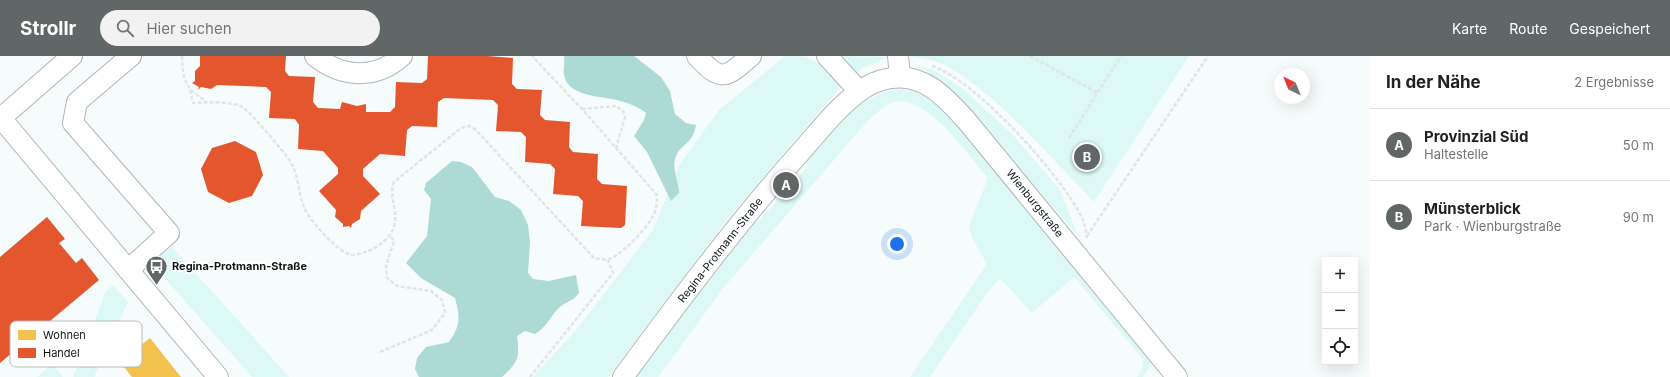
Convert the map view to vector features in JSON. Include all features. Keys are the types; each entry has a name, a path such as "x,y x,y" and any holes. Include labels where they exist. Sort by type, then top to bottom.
{"street":[{"path":"72,56 0,118 218,377"},
{"path":"128,270 170,233 73,123 77,102 131,56"},
{"path":"315,56 333,68 352,74 374,73 402,56"},
{"path":"697,56 713,73 720,75 728,74 751,56"},
{"path":"827,56 859,91"},
{"path":"898,56 900,77"},
{"name":"Regina-Protmann-Straße","path":"623,377 723,243 833,116 859,91 878,81 900,77"},
{"name":"Wienburgstraße","path":"900,77 929,85 943,96 962,116 1169,373"}],"path":[{"path":"182,56 185,82 190,90 193,103 207,102 241,106 291,162 308,217 343,251 353,255 372,250 389,234 394,227 395,218 391,189 394,182 461,128 469,126 475,128 594,258 608,260 616,256 639,235 653,216 657,204 657,194 582,109 532,56"},
{"path":"1030,56 1098,93"},
{"path":"1070,138 1121,56"},
{"path":"928,65 950,73 989,105 1014,130 1054,175 1083,220 1086,237 1208,56"},
{"path":"190,90 207,102"},
{"path":"582,109 616,106 623,111 625,117 616,148"},
{"path":"380,352 432,330 445,313 442,300 431,291 397,286 387,278 386,266 394,241 389,234"},
{"path":"530,377 613,273 608,260"}],"shaded area":[{"path":"564,56 634,56 661,77 670,91 675,114 686,123 696,125 690,140 676,156 674,165 679,193 671,201 647,152 634,136 644,120 646,113 629,104 578,92 572,88 564,75"},
{"path":"785,56 808,58 817,62 827,71 838,56 889,57 861,69 837,91 724,223 608,377 533,377 576,330 653,230 680,164 719,110"},
{"path":"908,56 1189,56 1094,202 1009,114 973,83 943,64"},
{"path":"915,67 931,69 960,86 1013,135 1060,190 1078,236 954,92 930,73"},
{"path":"899,89 908,90 924,96 938,106 957,124 1153,361 1143,377 1137,377 1143,366 1142,358 1074,277 1032,313 1000,278 987,293 930,377 910,377 987,264 972,238 969,226 988,178 958,142 933,117 920,108 907,102 894,102 882,108 865,124 725,286 658,377 634,377 754,220 758,222 809,165 805,161 835,127 858,106 871,98 885,92"},
{"path":"452,161 461,162 472,167 495,197 509,201 521,210 528,225 530,242 528,273 533,279 549,281 576,275 579,293 574,299 560,307 540,331 535,334 525,331 517,336 517,359 512,367 502,377 419,377 415,369 417,358 426,347 449,342 456,331 458,321 458,310 455,298 421,278 406,263 427,236 431,199 424,190 426,183"},
{"path":"172,247 289,377 252,377 155,267 158,256"},
{"path":"113,285 128,302 119,321 94,321 106,291"},
{"path":"49,367 55,367 63,377 37,377"},
{"path":"77,367 99,367 94,377 73,377"}],"building: Wohnen":[{"path":"150,338 181,377 132,377 124,367 142,367 142,344"}],"building: Handel":[{"path":"200,56 286,56 285,71 289,76 315,77 313,102 318,108 340,109 342,102 357,106 366,104 366,112 390,112 395,107 396,82 422,83 427,79 428,56 487,56 513,58 512,84 517,89 542,90 540,115 545,120 570,122 569,147 573,152 598,154 597,179 602,184 627,186 625,225 621,228 581,226 583,201 578,196 553,194 555,169 550,164 525,162 526,137 521,132 496,131 498,105 493,100 444,98 438,102 437,127 412,126 407,130 405,156 380,154 363,169 363,176 380,194 361,211 360,219 352,224 351,228 349,226 343,227 343,224 335,217 336,210 319,191 338,174 338,168 323,151 298,149 299,125 295,119 269,118 271,92 266,87 217,85 211,89 201,87 198,90 199,87 192,83 195,81 195,71 200,66"},
{"path":"235,141 256,152 263,175 252,196 229,203 208,192 201,169 212,148"},
{"path":"47,217 65,239 59,243 76,263 82,258 99,280 50,321 10,321 10,355 0,363 0,257"}],"place":[{"name":"Münsterblick","path":"1087,157"},
{"name":"Provinzial Süd","path":"786,185"},
{"name":"Regina-Protmann-Straße","path":"157,286"}]}
